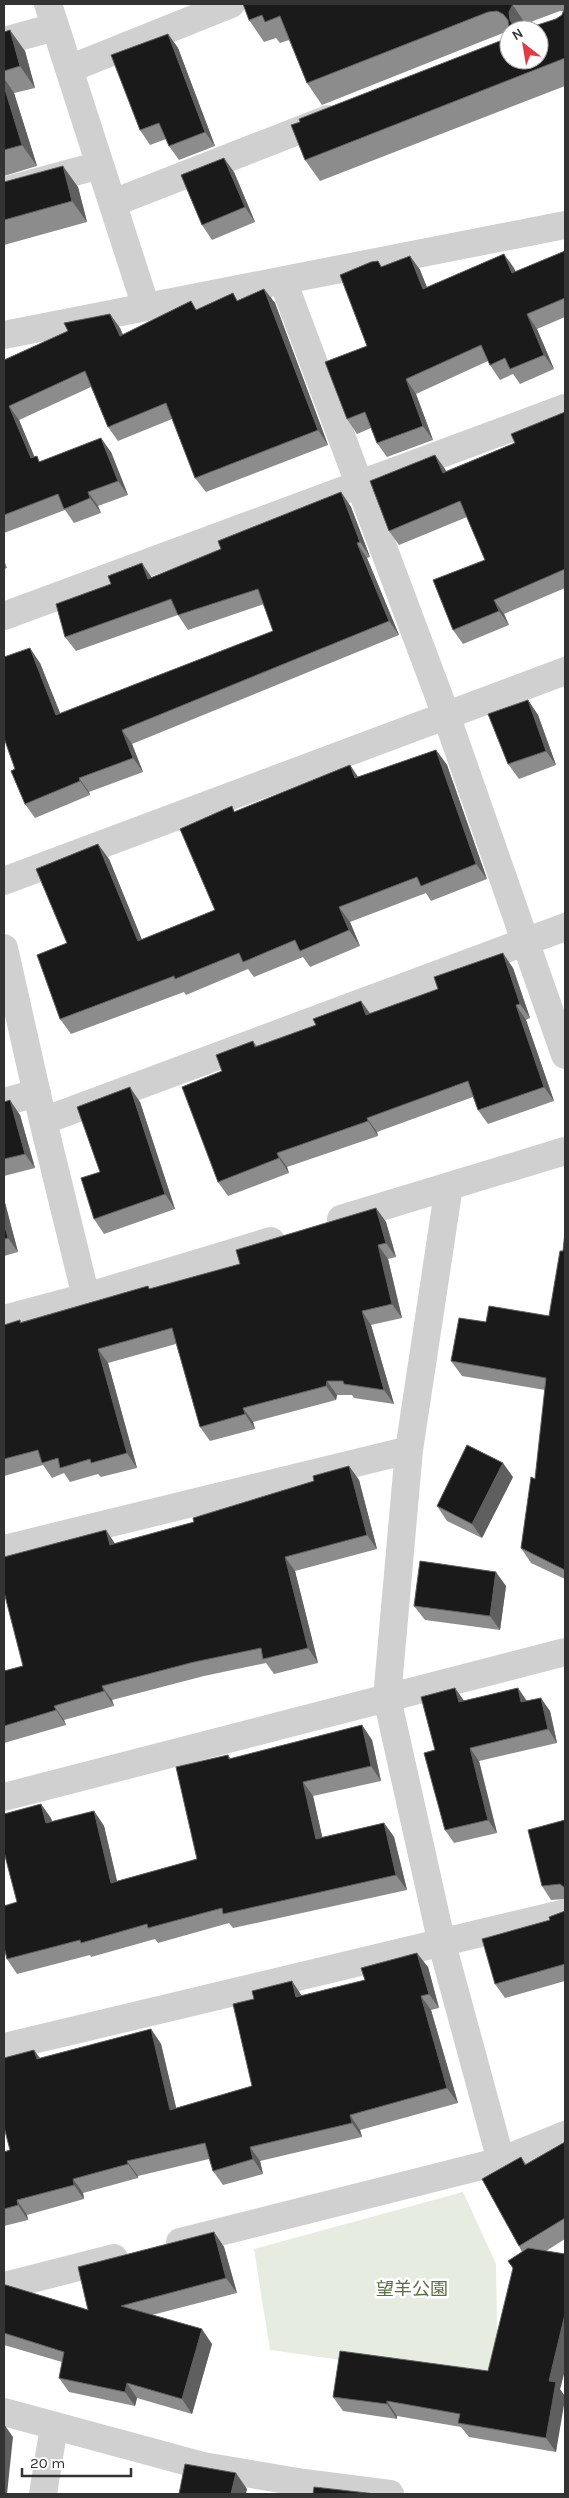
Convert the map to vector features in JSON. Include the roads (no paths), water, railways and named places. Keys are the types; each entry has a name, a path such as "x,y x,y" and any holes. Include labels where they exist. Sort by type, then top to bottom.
{"street":[{"path":"69,69 232,4"},
{"path":"4,41 51,16 146,307"},
{"path":"113,203 352,109"},
{"path":"4,191 100,165"},
{"path":"4,335 565,225"},
{"path":"283,281 446,715 565,1055"},
{"path":"4,616 565,408"},
{"path":"4,881 565,671"},
{"path":"42,1121 565,927"},
{"path":"4,948 42,1121 86,1297"},
{"path":"4,1102 37,1093"},
{"path":"4,1319 86,1297 565,1151"},
{"path":"449,1186 409,1450 387,1698 442,1944 500,2161"},
{"path":"4,1549 409,1450"},
{"path":"4,1797 565,1652"},
{"path":"4,2047 442,1944 565,1913"},
{"path":"4,2286 500,2161 565,2135"},
{"path":"4,2412 203,2466 303,2489 390,2494"},
{"path":"43,2494 54,2426"}],"park label":[{"name":"望羊公園","path":"412,2289"}]}
